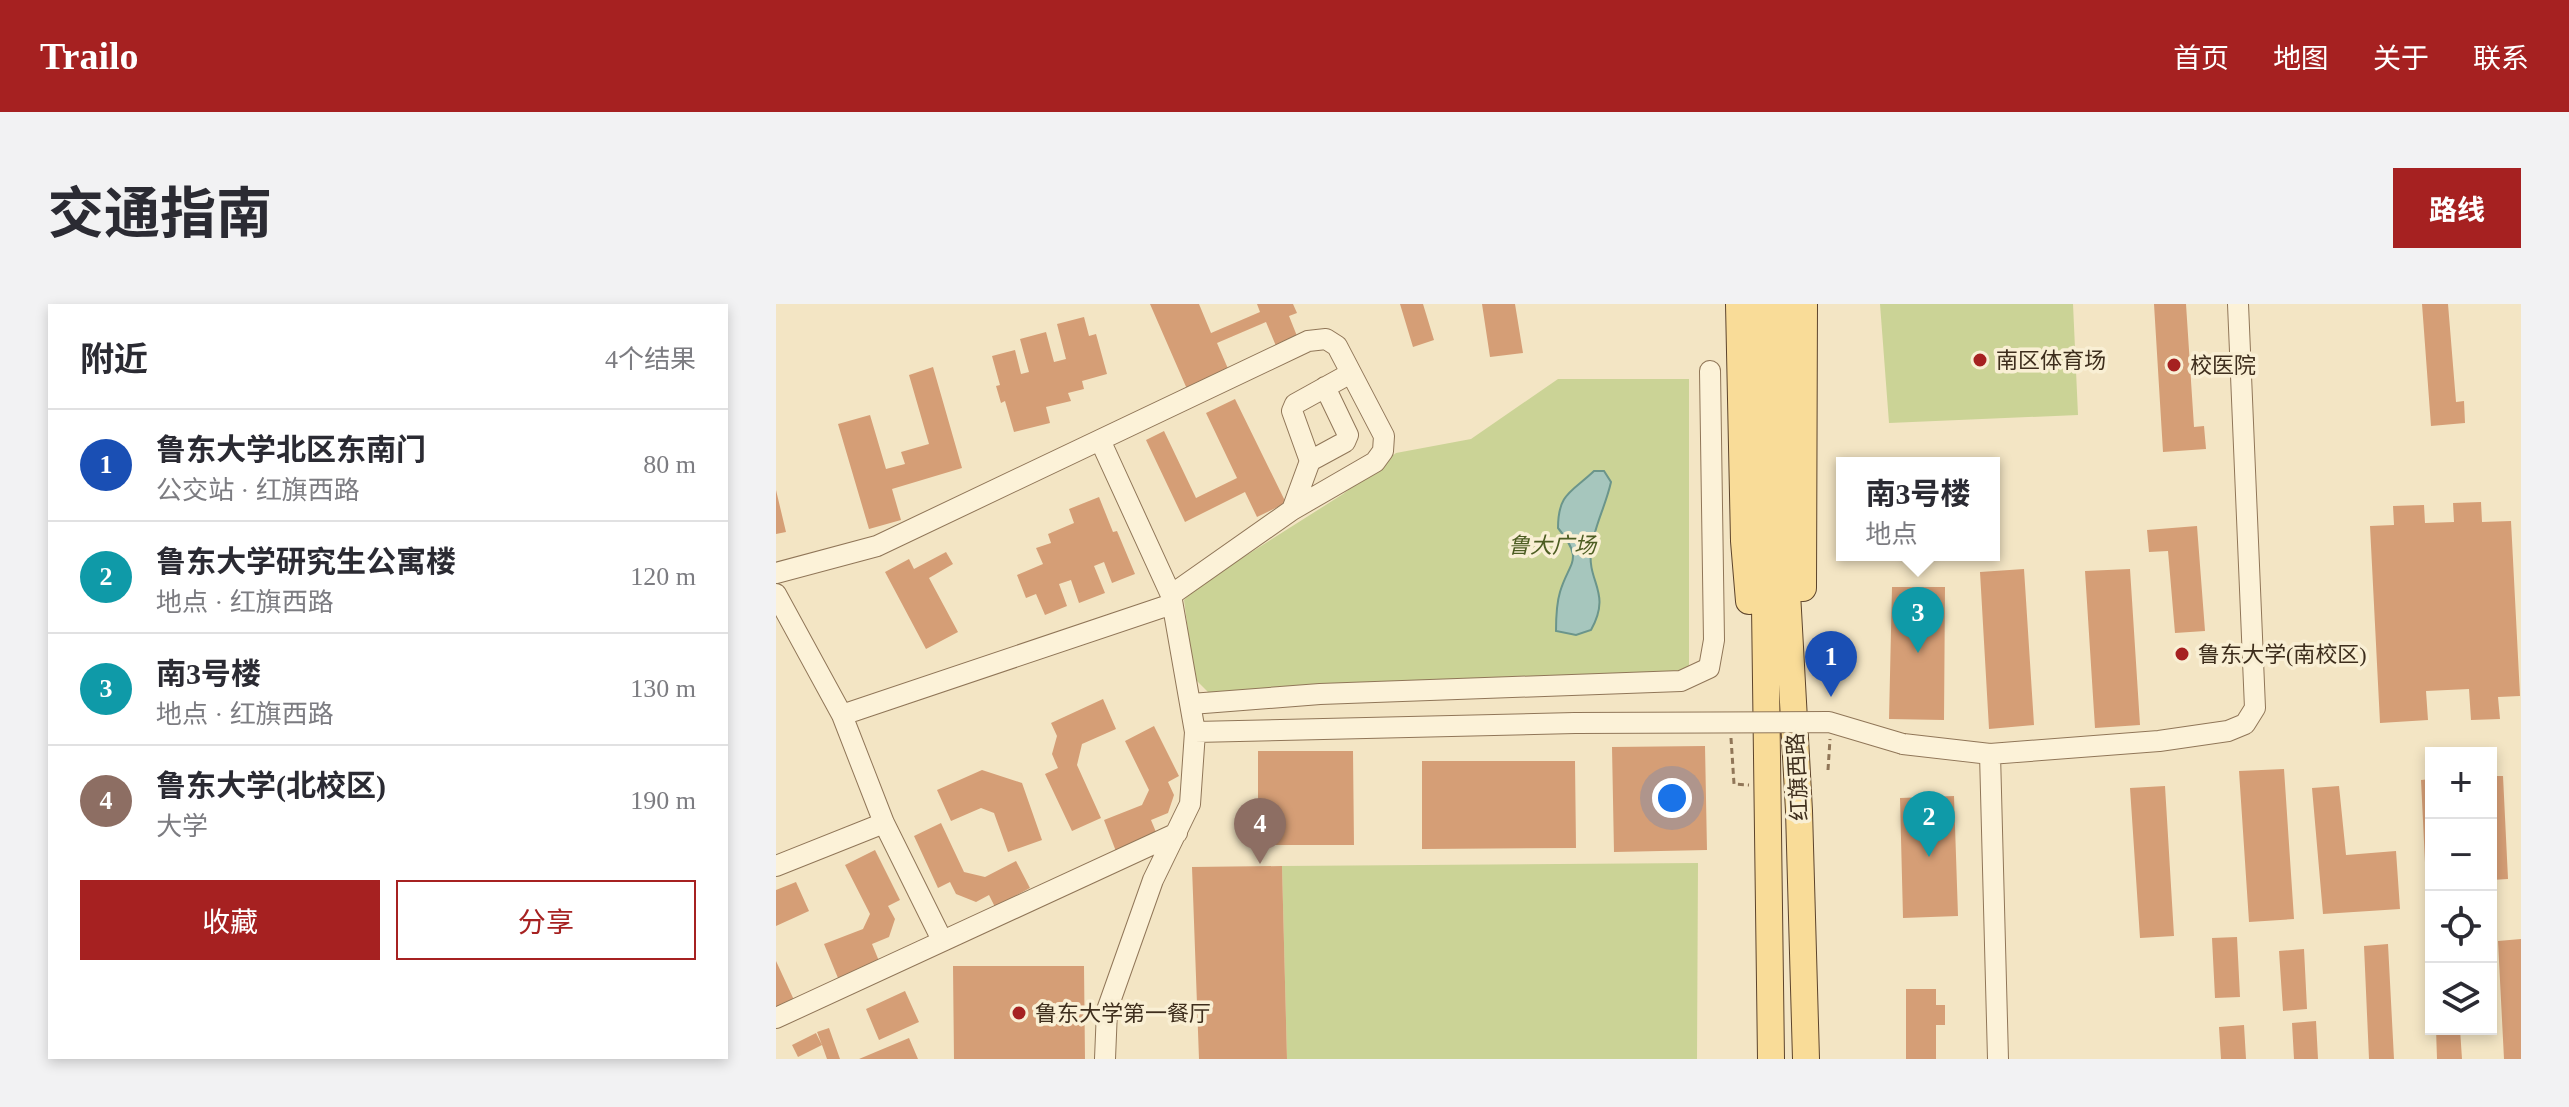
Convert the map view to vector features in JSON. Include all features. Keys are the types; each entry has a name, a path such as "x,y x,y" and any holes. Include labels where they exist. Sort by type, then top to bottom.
{"main road":[{"path":"1739,304 1744,541 1766,808"},
{"name":"红旗西路","path":"1761,304 1771,1059"},
{"name":"红旗西路","path":"1781,304 1784,538 1799,811 1806,1059"},
{"path":"1799,811 1804,304"}],"lane":[{"path":"1195,732 1575,723 1829,722 1903,744 1990,754 2159,741 2228,731 2245,724 2255,708 2238,304"},
{"path":"776,573 877,546 1308,341 1326,339 1337,346 1384,436 1383,451 1375,462 1292,510 1171,599 842,715"},
{"path":"1191,704 1320,694 1681,681 1709,668 1714,640 1710,371"},
{"path":"1292,510 1310,461 1292,411 1295,404 1351,373"},
{"path":"1310,461 1345,442 1348,435 1325,387"},
{"path":"1100,440 1171,599 1195,732 1190,804 1153,880 1107,1010 1105,1059"},
{"path":"776,594 842,715 884,823 942,940"},
{"path":"1990,754 1998,1059"},
{"path":"776,866 884,823"},
{"path":"776,1018 1177,833"}],"path":[{"path":"1828,770 1830,728"},
{"path":"1730,731 1734,784 1749,785"}],"green space":[{"name":"南区体育场","path":"1880,304 2073,304 2078,415 1889,423"},
{"name":"鲁大广场","path":"1558,379 1689,379 1689,670 1225,697 1211,695 1194,678 1184,600 1195,588 1343,494 1396,453 1471,439"},
{"path":"1698,863 1697,1059 1287,1059 1282,866"}],"water":[{"path":"1594,471 1604,471 1611,482 1591,550 1599,606 1591,630 1576,635 1556,631 1559,597 1573,555 1558,528 1559,516 1568,494"}],"building":[{"path":"1150,304 1199,304 1211,333 1260,312 1257,304 1293,304 1297,313 1289,316 1297,336 1276,346 1266,322 1217,343 1229,371 1187,389"},
{"path":"1400,304 1423,304 1434,340 1413,347"},
{"path":"1482,304 1515,304 1523,353 1490,357"},
{"name":"校医院","path":"2154,304 2186,304 2194,427 2204,426 2206,449 2163,452"},
{"path":"2422,304 2448,304 2456,402 2464,401 2465,423 2431,426"},
{"path":"1084,317 1089,336 1096,334 1107,374 1082,381 1084,389 1068,393 1071,401 1046,407 1050,423 1014,432 1005,401 1001,403 996,386 1000,385 992,356 1015,350 1021,374 1029,372 1020,339 1046,332 1054,362 1066,359 1057,324"},
{"path":"933,367 962,468 892,489 901,520 869,529 838,424 870,415 886,469 905,464 901,452 929,444 909,375"},
{"path":"1235,399 1286,503 1257,517 1245,492 1185,522 1146,440 1164,431 1196,498 1237,478 1206,413"},
{"path":"776,490 786,532 776,534"},
{"path":"1099,497 1135,574 1112,583 1104,562 1094,566 1105,593 1079,603 1071,580 1059,584 1067,606 1045,615 1036,594 1026,598 1017,575 1043,564 1036,548 1051,543 1048,534 1074,523 1069,509"},
{"path":"2481,502 2482,522 2511,521 2520,696 2498,697 2500,719 2471,720 2469,689 2426,691 2428,720 2380,723 2370,526 2394,525 2393,506 2424,505 2425,523 2454,522 2453,503"},
{"path":"2197,526 2205,631 2175,633 2168,551 2149,552 2147,530"},
{"path":"946,552 953,564 929,578 958,632 926,649 885,572 909,559 914,569"},
{"path":"2024,569 2034,725 1989,729 1980,572"},
{"path":"2130,569 2140,725 2095,728 2085,571"},
{"path":"1892,587 1945,587 1944,720 1889,719"},
{"path":"1103,699 1116,729 1082,744 1077,765 1101,818 1072,831 1045,774 1058,768 1052,754 1057,736 1051,723"},
{"path":"1154,726 1179,776 1168,782 1174,795 1168,813 1151,820 1158,837 1117,854 1104,820 1142,805 1149,790 1125,741"},
{"path":"1705,746 1707,850 1614,852 1612,747"},
{"path":"1258,751 1353,751 1354,845 1258,845"},
{"path":"1422,761 1575,761 1576,848 1422,849"},
{"path":"2284,769 2294,919 2249,922 2239,771"},
{"path":"982,770 1022,783 1042,840 1008,852 994,813 981,808 951,821 937,790"},
{"path":"2497,776 2503,776 2508,879 2497,880"},
{"path":"2421,780 2425,780 2425,862"},
{"path":"2165,786 2174,936 2140,938 2130,788"},
{"path":"2339,786 2346,855 2396,851 2400,909 2323,914 2312,788"},
{"path":"1954,796 1958,916 1903,918 1900,798"},
{"path":"941,823 964,872 985,877 1016,861 1030,888 995,907 989,895 976,902 956,894 950,882 938,888 914,836"},
{"path":"875,850 900,900 888,906 895,919 889,937 872,944 879,961 838,978 824,944 863,929 870,914 845,865"},
{"path":"1282,866 1287,1059 1199,1059 1192,867"},
{"path":"796,882 809,911 776,926 776,890"},
{"path":"2237,937 2240,997 2215,998 2212,938"},
{"path":"2521,939 2521,1059 2504,1059 2498,941"},
{"path":"2388,944 2394,1059 2369,1059 2364,946"},
{"path":"2304,949 2307,1009 2283,1011 2279,951"},
{"path":"776,961 794,1000 776,1008"},
{"name":"鲁东大学第一餐厅","path":"953,966 1084,966 1085,1059 954,1059"},
{"path":"1906,989 1936,989 1936,1005 1945,1005 1945,1025 1936,1025 1936,1059 1906,1059"},
{"path":"905,991 919,1022 879,1040 866,1009"},
{"path":"2316,1021 2318,1059 2294,1059 2292,1023"},
{"path":"2244,1025 2246,1059 2221,1059 2219,1027"},
{"path":"829,1028 840,1059 827,1059 817,1032"},
{"path":"816,1033 822,1045 798,1057 792,1045"},
{"path":"2436,1035 2460,1035 2462,1059 2437,1059"},
{"path":"909,1038 918,1059 859,1059"}],"place":[{"name":"南区体育场","path":"1980,360"},
{"name":"校医院","path":"2174,365"},
{"name":"南3号楼","path":"1918,653"},
{"name":"鲁东大学(南校区)","path":"2182,654"},
{"name":"鲁东大学北区东南门","path":"1831,697"},
{"name":"鲁东大学研究生公寓楼","path":"1929,857"},
{"name":"鲁东大学(北校区)","path":"1260,864"},
{"name":"鲁东大学第一餐厅","path":"1019,1013"}]}
